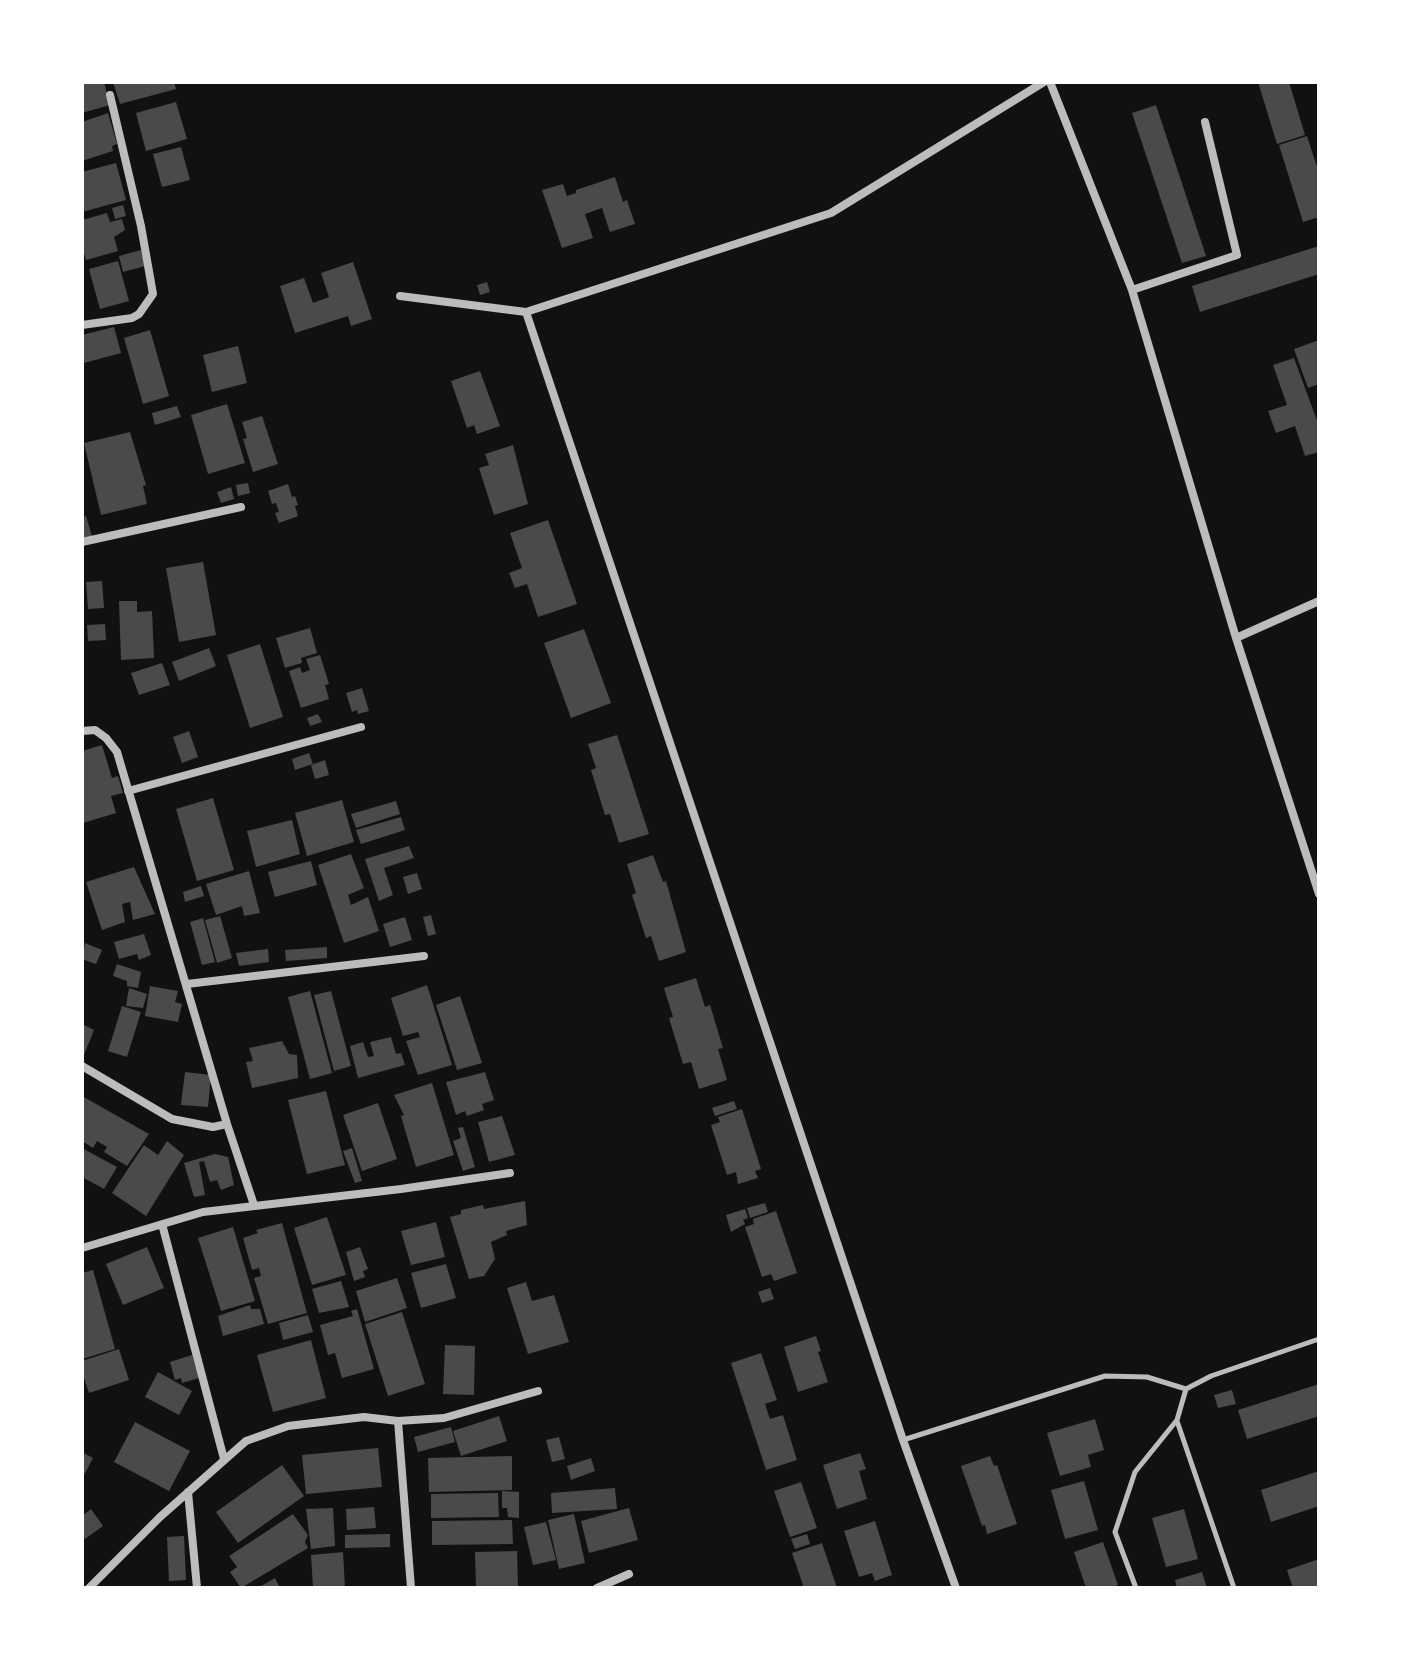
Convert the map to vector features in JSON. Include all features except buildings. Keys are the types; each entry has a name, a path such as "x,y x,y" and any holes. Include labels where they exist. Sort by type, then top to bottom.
{"street":[{"path":"400,296 526,312 831,213 1044,82"},
{"path":"1050,82 1132,290 1236,638 1319,894"},
{"path":"82,325 132,318 139,314 153,294 141,226 110,95"},
{"path":"1132,290 1237,255 1205,122"},
{"path":"526,312 903,1440 956,1588"},
{"path":"82,542 241,507"},
{"path":"1236,638 1319,601"},
{"path":"128,791 361,727"},
{"path":"82,731 95,730 117,752 254,1205"},
{"path":"187,984 424,956"},
{"path":"82,1066 172,1119 213,1127 227,1124"},
{"path":"82,1248 203,1212 510,1173"},
{"path":"162,1224 224,1459"},
{"path":"89,1588 160,1517 246,1441 288,1426 364,1417 398,1421 444,1418 538,1391"},
{"path":"398,1421 411,1588"},
{"path":"188,1492 197,1588"},
{"path":"597,1588 629,1574"}],"lane":[{"path":"903,1440 1105,1376 1147,1377 1186,1389 1211,1376 1319,1339"},
{"path":"1136,1588 1115,1532 1135,1472 1177,1420 1186,1389"},
{"path":"1177,1420 1234,1588"}]}
